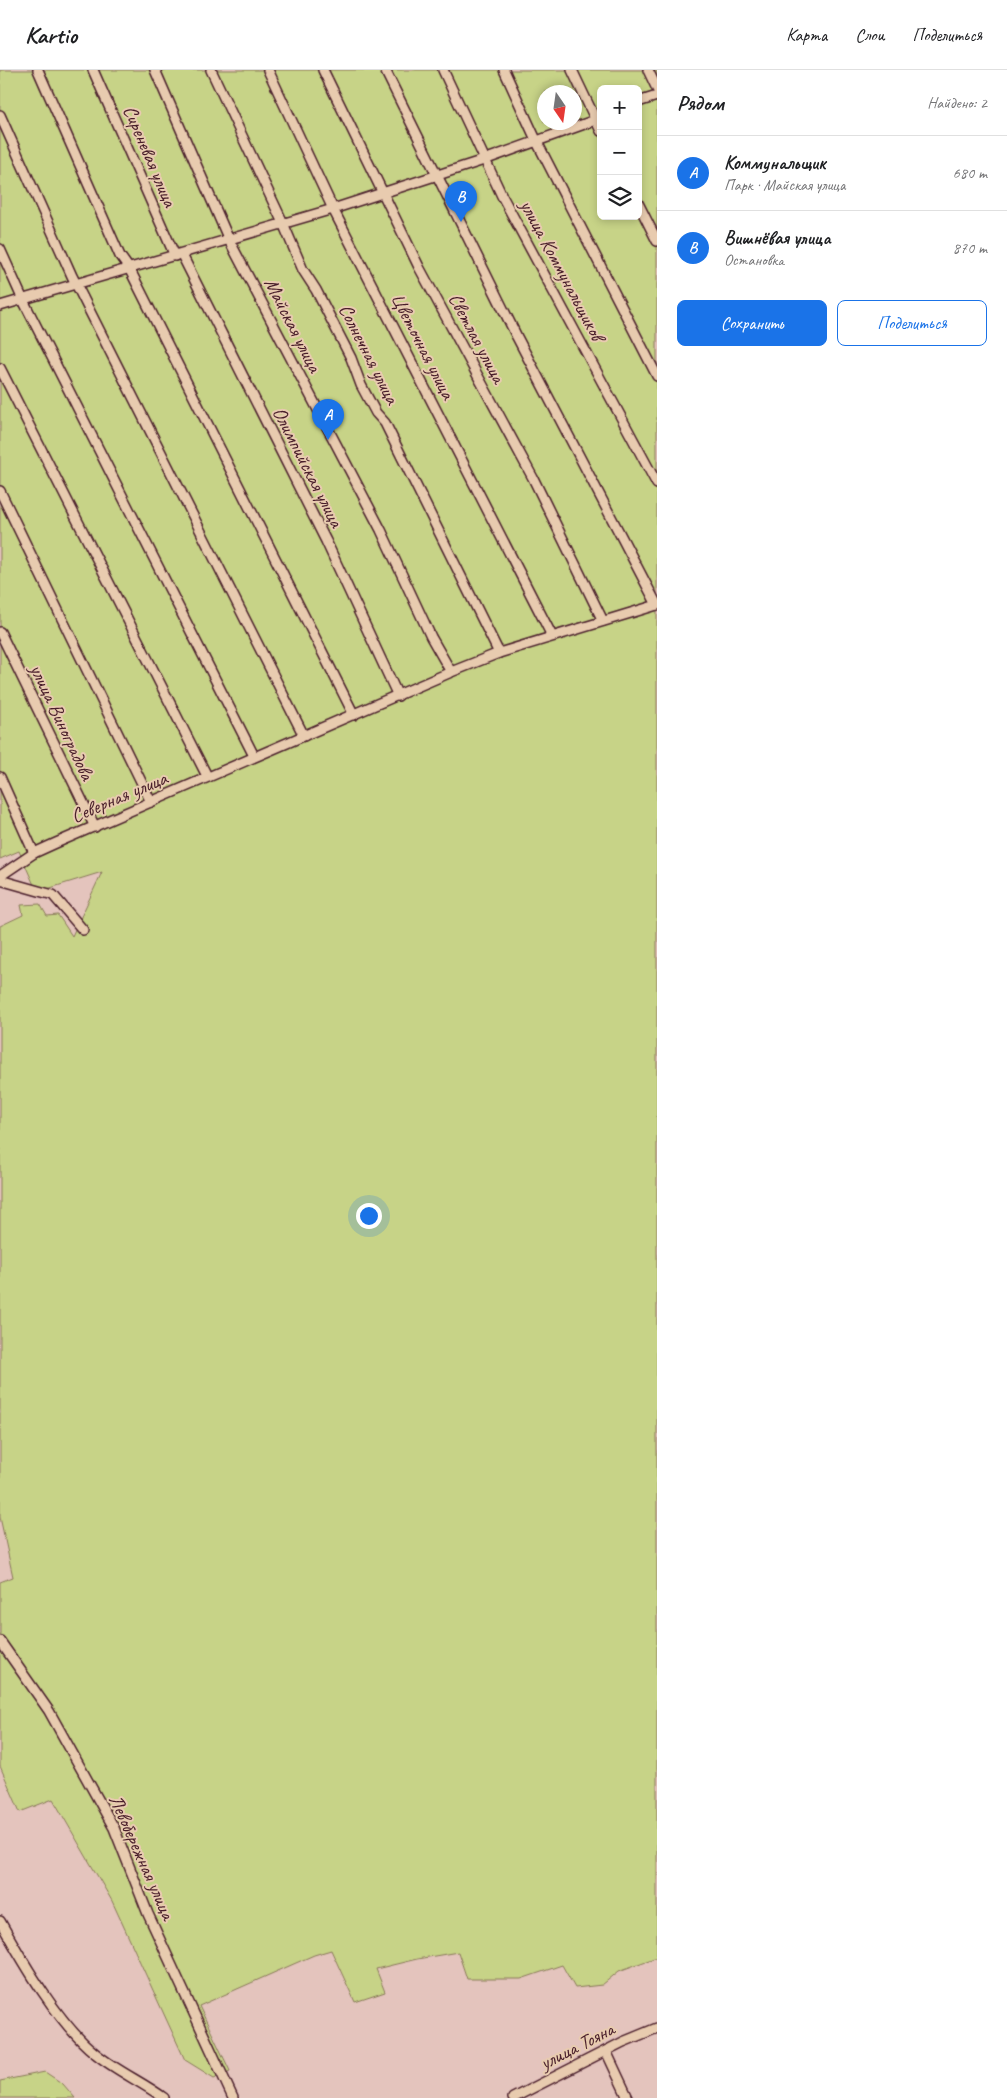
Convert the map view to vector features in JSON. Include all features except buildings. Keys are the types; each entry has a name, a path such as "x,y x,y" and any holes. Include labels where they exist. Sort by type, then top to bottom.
{"street":[{"path":"38,70 120,256 130,270 354,715"},
{"name":"Сиреневая улица","path":"93,70 179,255"},
{"name":"Майская улица","path":"155,70 229,240 380,530 431,637 451,672"},
{"name":"Солнечная улица","path":"212,70 303,270 316,290 351,358 376,413 385,423 499,653"},
{"name":"Цветочная улица","path":"268,70 333,209 552,636"},
{"name":"Светлая улица","path":"323,70 419,267 533,478 603,621"},
{"path":"385,70 435,174 657,605"},
{"name":"улица Коммунальщиков","path":"443,70 484,160 657,484"},
{"path":"504,70 537,142 657,376"},
{"path":"572,70 597,117"},
{"path":"648,70 657,89"},
{"path":"642,101 657,96"},
{"path":"0,115 77,284 304,736"},
{"path":"0,306 130,270 333,209 435,174 484,160 597,119"},
{"path":"642,210 657,241"},
{"path":"0,249 23,300 254,756"},
{"name":"Олимпийская улица","path":"179,255 326,542 398,696"},
{"path":"0,368 207,776"},
{"path":"0,491 151,802"},
{"name":"Северная улица","path":"0,878 34,853 207,776 354,715 451,672 499,653 657,605"},
{"name":"улица Виноградова","path":"0,632 94,827"},
{"path":"0,777 34,853"},
{"path":"0,878 53,895 84,930"},
{"name":"Левобережная улица","path":"0,1641 49,1712 114,1828 148,1914 233,2098"},
{"path":"0,1920 57,2011 82,2041 96,2055 164,2098"},
{"name":"улица Тояна","path":"513,2098 606,2051 657,2028"},
{"path":"606,2051 628,2098"}],"green space":[{"path":"0,70 657,70 657,1957 619,1971 602,1985 575,1988 562,1965 521,1979 467,1979 458,1952 376,1969 385,1992 355,2002 331,1950 314,1955 199,2006 230,2071 214,2078 185,2060 112,1901 53,1799 20,1812 0,1766 0,1582 13,1577 0,1517 0,926 23,915 21,905 40,904 47,916 58,915 72,936 102,872 47,889 34,885 19,851 0,859"},
{"path":"45,2072 63,2084 75,2098 0,2098 0,2081"}],"place":[{"name":"Вишнёвая улица","path":"461,222"},
{"name":"Коммунальщик","path":"328,440"}]}
